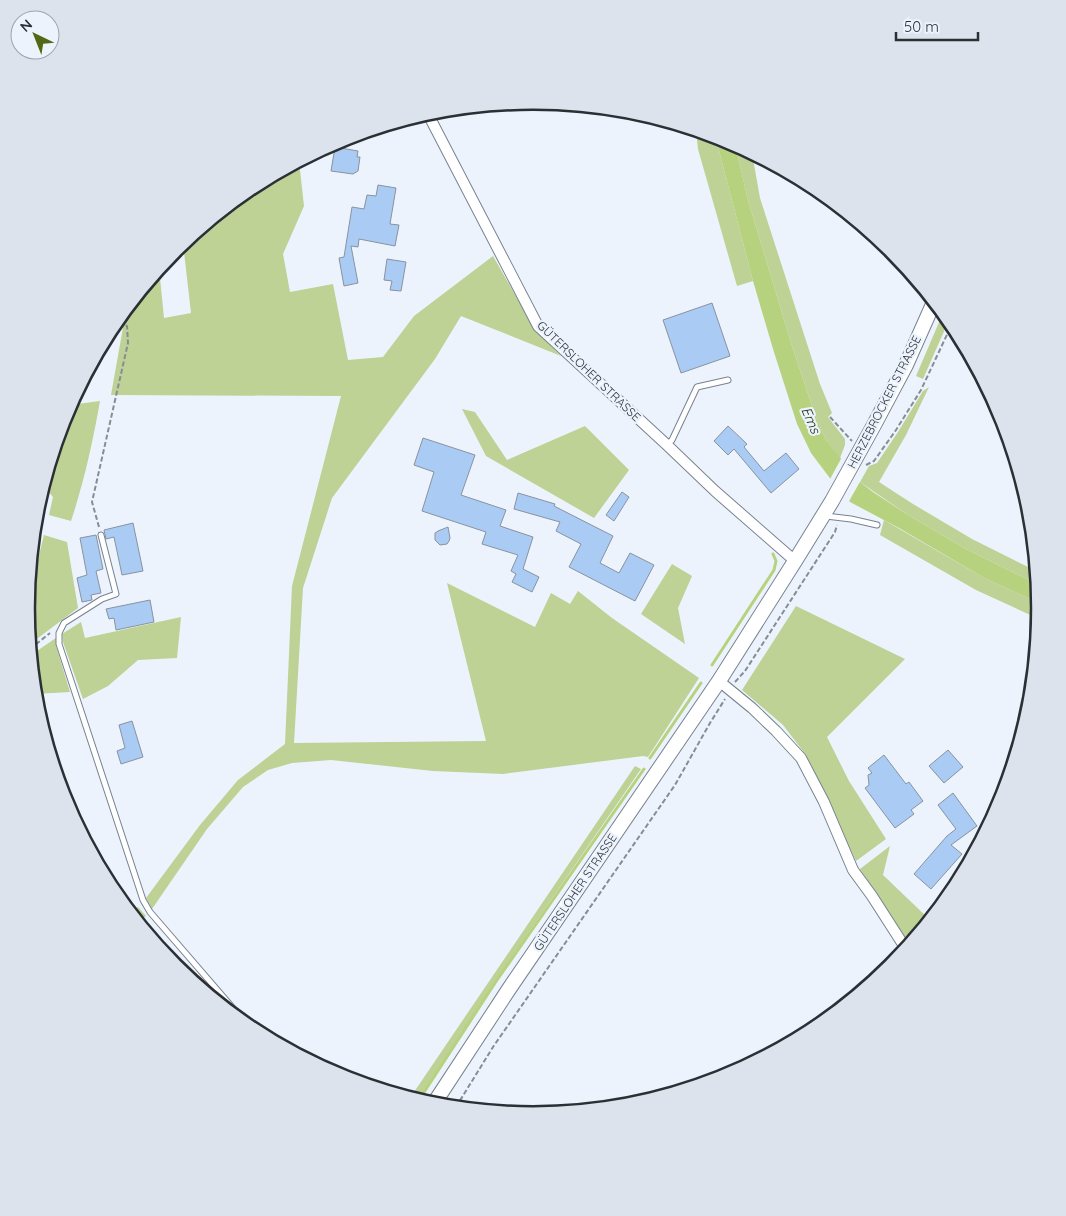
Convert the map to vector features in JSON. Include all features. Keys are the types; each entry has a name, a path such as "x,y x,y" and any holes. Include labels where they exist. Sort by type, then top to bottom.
{"main road":[{"name":"HERZEBROCKER STRASSE","path":"832,501 859,460 874,425 906,365 931,309"},
{"name":"GÜTERSLOHER STRASSE","path":"439,1096 509,989 719,681 832,501"}],"street":[{"name":"GÜTERSLOHER STRASSE","path":"432,121 538,326 715,491 795,561"},
{"path":"719,681 752,708 801,758 824,802 853,870 902,942"}],"lane":[{"path":"667,445 672,440 697,387 728,380"},
{"path":"823,515 877,525"},
{"path":"101,535 116,594 102,599 64,623 59,633 59,644 143,900 150,912 225,999"}],"path":[{"path":"101,535 92,502 128,343 127,326 124,324"},
{"path":"830,417 859,460 866,465 874,461 921,390 948,333"},
{"path":"460,1101 493,1047 675,786 730,690 745,671 835,532 839,518"},
{"path":"36,643 53,631 59,633"}],"shaded area":[{"path":"697,137 718,146 753,281 737,286 698,149"},
{"path":"737,154 753,161 760,198 820,384 832,413 828,417 845,439 845,445 840,458 826,440 815,415 748,200"},
{"path":"300,168 304,206 283,254 290,292 333,284 348,360 383,357 414,316 493,256 535,330 561,356 461,316 435,359 332,498 303,588 294,743 486,741 447,583 535,627 551,593 570,604 578,591 612,618 699,678 648,757 643,756 503,774 433,771 331,760 292,763 268,770 243,787 207,829 152,909 146,898 200,825 238,780 285,744 292,586 341,396 111,395 123,325 160,279 164,318 191,313 184,253 230,213 256,194"},
{"path":"940,321 945,329 923,379 916,376"},
{"path":"929,387 906,435 879,482 972,539 1029,568 1030,581 964,548 908,515 860,482 869,466 877,463 923,391"},
{"path":"100,401 88,461 71,521 49,515 53,497 49,492 61,448 79,404"},
{"path":"462,409 475,412 507,460 585,426 629,470 594,518 486,456"},
{"path":"884,520 984,578 1031,599 1031,615 976,590 880,535"},
{"path":"44,535 67,542 78,608 36,640 35,608 37,562"},
{"path":"672,564 692,576 678,608 685,644 641,614"},
{"path":"796,606 905,659 827,737 849,781 886,839 856,861 806,755 783,725 742,690"},
{"path":"181,617 177,658 138,660 108,686 83,699 63,642 62,634 81,622 85,638"},
{"path":"56,638 56,646 70,692 43,694 37,651"},
{"path":"635,766 641,769 494,983 423,1093 415,1091"},
{"path":"890,846 883,875 925,915 905,938 860,869"},
{"path":"138,907 146,916 144,918 136,908"}],"water":[{"name":"Ems","path":"718,146 737,154 748,200 792,346 815,415 826,440 860,482 873,492 964,548 1030,581 1031,599 984,578 899,528 850,502 811,453 797,424 753,281"}],"pier":[{"path":"842,457 861,480 848,503 829,481"}],"building":[{"path":"342,148 358,151 357,157 360,157 358,171 353,174 331,171 334,151"},
{"path":"378,185 396,188 390,224 399,225 395,246 359,239 358,247 351,246 358,283 344,286 339,258 344,257 352,207 364,209 367,195 376,196"},
{"path":"387,259 406,262 401,291 390,290 392,281 384,280"},
{"path":"712,303 730,356 681,373 663,320"},
{"path":"728,426 747,444 744,447 764,471 786,453 799,469 771,493 734,449 728,455 714,441"},
{"path":"423,438 475,455 461,495 506,510 500,526 533,537 523,569 539,577 532,592 512,582 516,574 511,571 518,555 482,544 486,532 422,511 434,472 414,465"},
{"path":"622,492 629,497 614,521 606,515"},
{"path":"518,493 555,504 554,506 613,536 600,563 619,573 630,553 654,565 635,601 569,567 581,544 556,531 560,522 514,509"},
{"path":"133,523 143,571 122,575 114,537 106,539 104,530"},
{"path":"448,527 449,541 447,544 440,545 435,540 435,533"},
{"path":"96,535 103,569 96,571 101,593 91,595 92,600 82,602 77,578 87,575 80,538"},
{"path":"150,600 154,622 116,630 114,618 109,619 106,609"},
{"path":"132,721 143,757 121,764 117,751 125,748 119,725"},
{"path":"948,750 963,767 944,783 929,766"},
{"path":"884,755 906,784 909,782 923,801 911,810 914,814 895,828 865,788 869,785 868,775 872,773 868,768"},
{"path":"953,793 977,826 951,845 962,854 931,889 914,874 947,836 956,829 938,805"}],"waterway":[{"path":"712,665 774,570 776,561 773,554"},
{"path":"650,758 701,683"},
{"path":"423,1093 495,983 644,769"}]}
